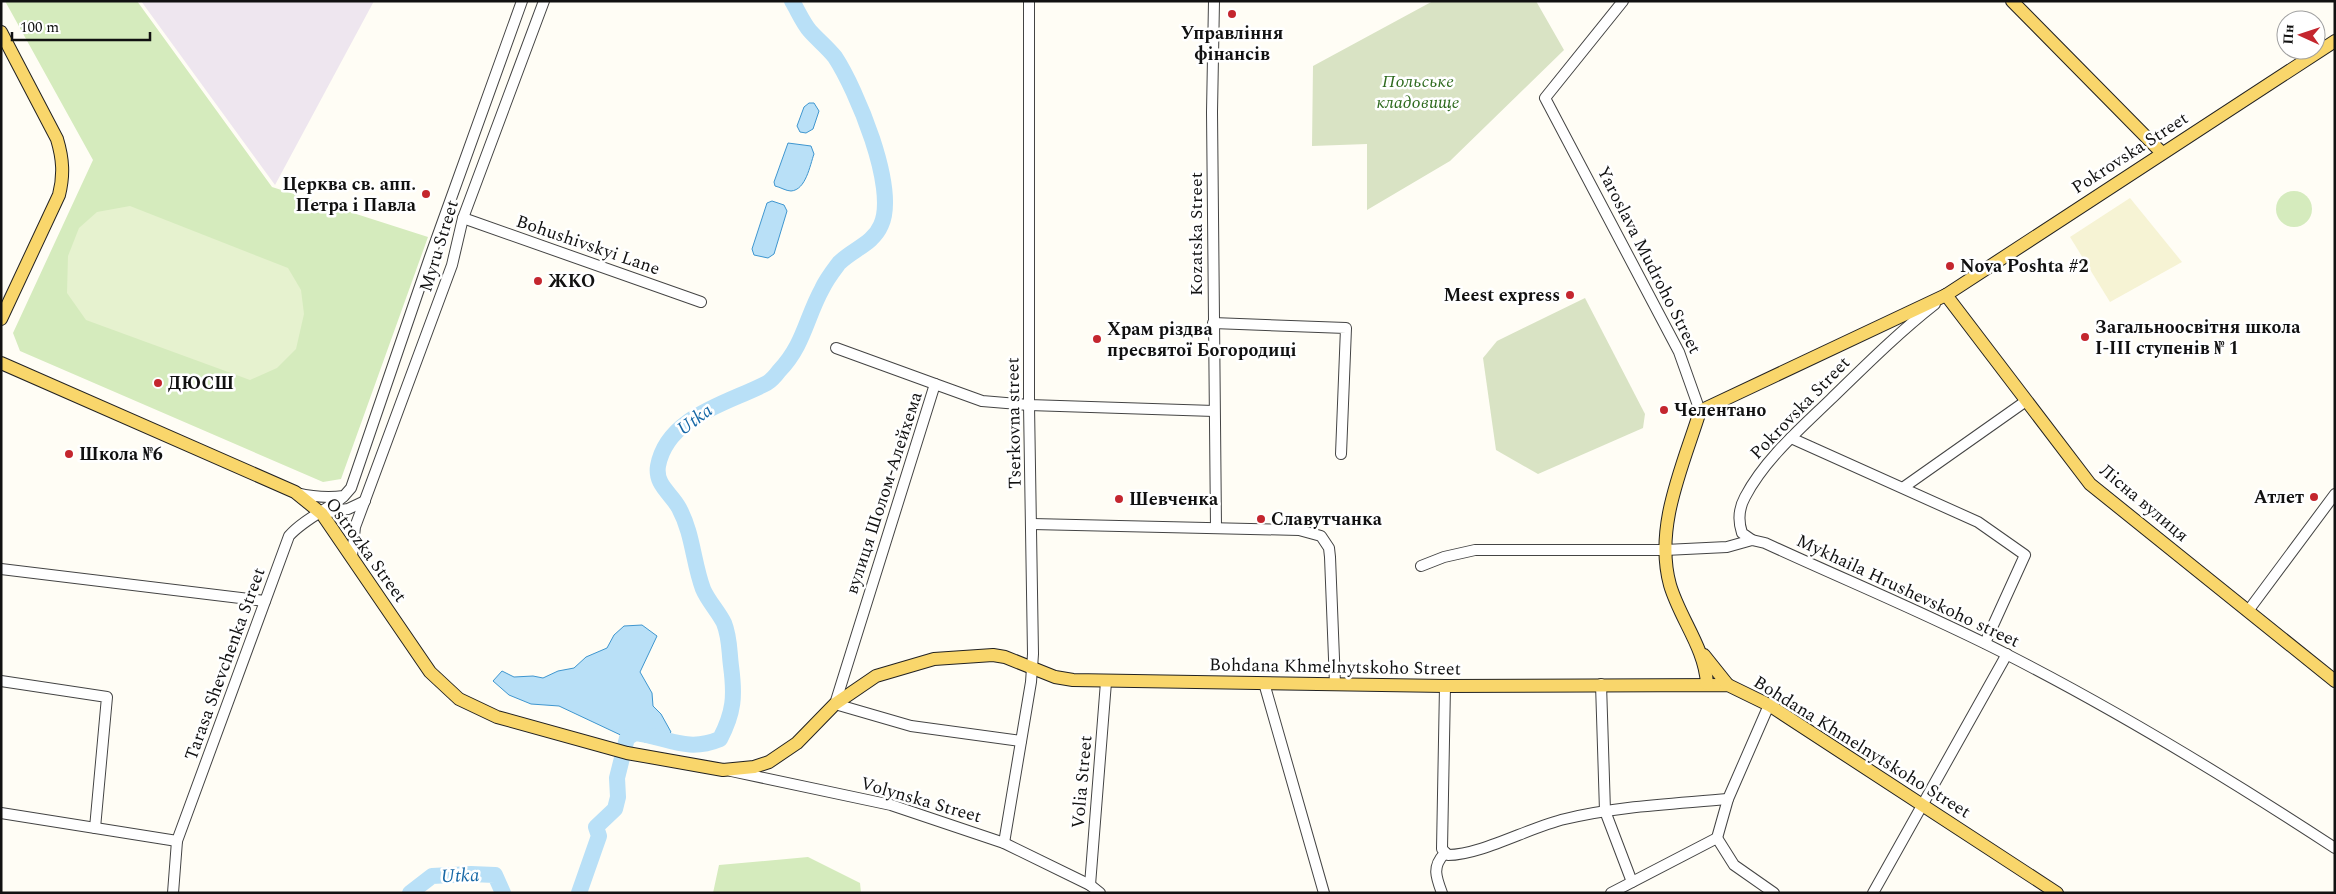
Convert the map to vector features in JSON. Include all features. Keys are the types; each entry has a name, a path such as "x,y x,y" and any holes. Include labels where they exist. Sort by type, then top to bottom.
{"main road":[{"path":"2012,1 2162,153"},
{"path":"1,32 57,139 62,156 63,176 58,195 1,319"},
{"name":"Pokrovska Street","path":"1700,411 1946,295 2335,41"},
{"name":"Лісна вулиця","path":"1946,295 2090,484 2335,681"},
{"name":"Ostrozka Street","path":"1,363 295,492 322,514 430,672 445,688 480,710 595,745"},
{"path":"1700,411 1669,514 1664,550 1670,584 1698,647 1706,671 1707,684"},
{"path":"1689,684 1698,669 1698,647"},
{"path":"1698,647 1728,686"},
{"name":"Bohdana Khmelnytskoho Street","path":"595,745 636,755 723,770 754,768 779,757 797,743 836,704 876,676 934,659 993,655 1032,666 1064,680 1106,682 1445,686 1707,684 1728,686 1769,705 2056,893"}],"street":[{"name":"Myru Street","path":"322,514 344,496 354,481 430,257 522,1"},
{"name":"Myru Street","path":"352,556 354,534 365,501 452,265 463,218 544,1"},
{"name":"Tserkovna street","path":"1004,843 1032,666 1032,524 1029,405 1029,1"},
{"name":"Kozatska Street","path":"1214,1 1212,112 1216,527"},
{"name":"Yaroslava Mudroho Street","path":"1623,1 1545,98 1679,352 1700,411"},
{"name":"Bohushivskyi Lane","path":"463,218 701,302"},
{"name":"Pokrovska Street","path":"1752,540 1742,534 1739,523 1744,498 1765,467 1791,438 1904,328 1946,295"},
{"path":"1213,322 1346,328 1341,454"},
{"path":"836,348 935,384"},
{"name":"вулиця Шолом-Алейхема","path":"836,704 935,384 982,401 1029,405 1214,411"},
{"path":"1904,487 2026,401"},
{"path":"1791,438 1904,487 1978,522 2025,555 1985,643"},
{"path":"295,492 321,497 344,496"},
{"path":"2248,610 2335,494"},
{"path":"322,514 348,508 365,501"},
{"name":"Tarasa Shevchenka Street","path":"173,893 177,841 264,601 290,536 298,526 322,514"},
{"path":"1032,524 1216,527 1304,531 1321,536 1329,548 1333,595 1335,684"},
{"path":"1421,566 1444,557 1475,550 1664,550 1727,547 1752,540"},
{"name":"Mykhaila Hrushevskoho street","path":"1752,540 1765,544 2007,654 2161,737 2335,848"},
{"path":"1,569 264,601"},
{"path":"1873,893 2007,654"},
{"path":"1,681 107,697 95,828"},
{"name":"Volia Street","path":"1090,885 1106,682"},
{"path":"1264,683 1324,893"},
{"path":"1600,684 1605,811 1632,882"},
{"path":"1444,854 1442,849 1445,686"},
{"path":"836,704 911,726 1021,741"},
{"path":"1611,893 1622,890 1632,882 1716,838 1728,799 1769,705"},
{"name":"Volynska Street","path":"723,770 892,805 1004,843 1090,885 1100,893"},
{"path":"1444,854 1453,855 1472,851 1562,820 1605,811 1728,799"},
{"path":"1,813 177,841"},
{"path":"1716,838 1734,865 1774,893"},
{"path":"1442,893 1435,867 1444,854"}],"shaded area":[{"path":"141,1 374,1 275,185"},
{"path":"2130,198 2182,262 2110,302 2070,237"}],"green space":[{"path":"5,1 137,1 272,187 428,237 341,479 323,482 20,351 13,333 93,160"},
{"name":"Польське кладовище","path":"1433,1 1536,1 1564,50 1450,161 1367,210 1367,144 1312,146 1313,66"},
{"path":"2294,191 2307,196 2312,209 2307,222 2294,227 2281,222 2276,209 2281,196"},
{"path":"130,206 288,268 301,290 304,314 296,349 277,368 250,380 86,320 67,293 68,256 79,228 97,212"},
{"path":"1585,298 1645,414 1643,428 1538,474 1496,450 1483,358 1497,341"},
{"path":"808,857 860,883 861,893 713,893 719,865"}],"water":[{"path":"809,103 814,103 819,111 813,129 806,133 800,132 797,126 804,107"},
{"path":"788,143 811,146 814,154 804,182 796,190 791,191 775,186 774,182"},
{"path":"772,201 784,205 787,211 774,254 768,258 754,255 752,249 767,203"},
{"path":"642,625 657,636 640,672 652,693 653,706 661,714 671,732 660,745 627,738 559,706 531,704 509,695 493,681 502,671 514,677 533,676 543,678 558,671 574,668 586,657 607,648 614,635 624,626"}],"waterway":[{"name":"Utka","path":"579,893 599,836 596,827 615,809 618,797 617,778 627,738 635,733 677,743 697,745 708,743 720,739 731,712 733,686 727,634 724,623 703,589 684,518 676,503 661,484 658,466 664,449 673,435 686,423 718,405 767,383 774,377 794,351 832,272 844,258 873,237 881,225 885,208 884,188 872,139 863,114 835,57 807,28 792,1"},
{"name":"Utka","path":"410,893 432,876 471,874 495,875 503,893"}],"place":[{"name":"Управління фінансів","path":"1232,14"},
{"name":"Церква св. апп. Петра і Павла","path":"426,194"},
{"name":"Nova Poshta #2","path":"1950,266"},
{"name":"ЖКО","path":"538,281"},
{"name":"Meest express","path":"1570,295"},
{"name":"Загальноосвітня школа І-ІІІ ступенів № 1","path":"2085,337"},
{"name":"Храм різдва пресвятої Богородиці","path":"1097,339"},
{"name":"ДЮСШ","path":"158,383"},
{"name":"Челентано","path":"1664,410"},
{"name":"Школа №6","path":"69,454"},
{"name":"Атлет","path":"2314,497"},
{"name":"Шевченка","path":"1119,499"},
{"name":"Славутчанка","path":"1261,519"}]}
